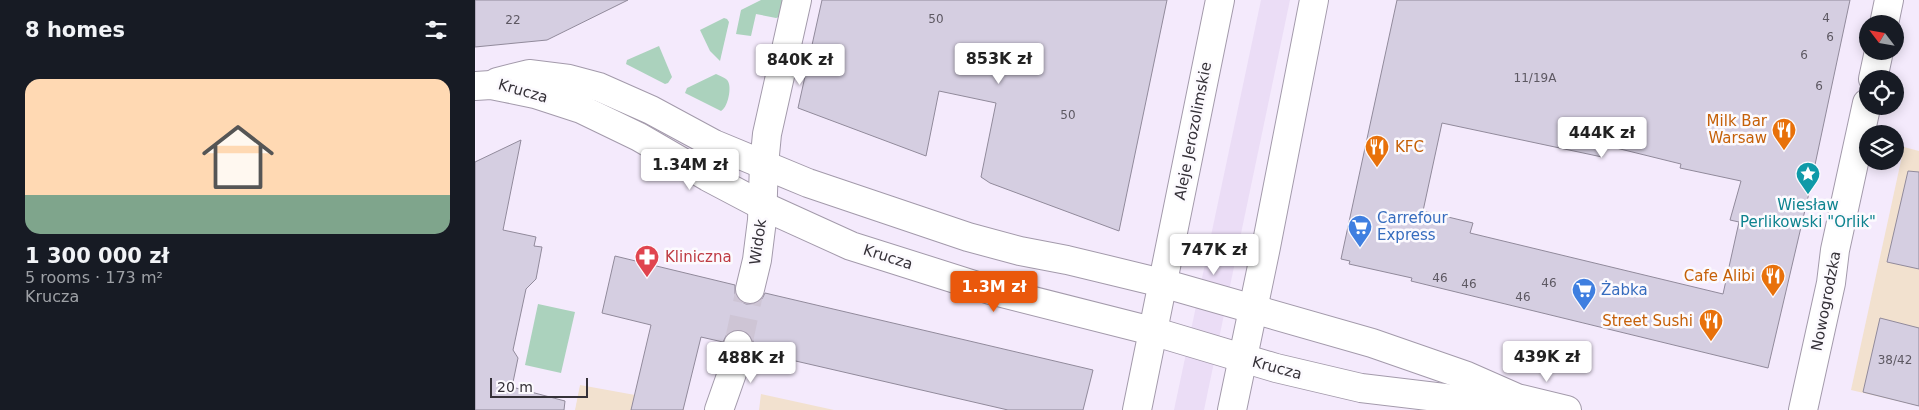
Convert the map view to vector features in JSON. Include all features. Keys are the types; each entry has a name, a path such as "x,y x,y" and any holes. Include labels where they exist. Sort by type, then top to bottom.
{"street":[{"name":"Widok","path":"750,289 757,260 763,206 767,134 797,0"},
{"name":"Aleje Jerozolimskie","path":"1137,410 1220,0"},
{"path":"1232,410 1314,0"},
{"path":"1886,15 1889,0"},
{"name":"Krucza","path":"483,85 529,74 569,78 599,87 651,110 714,144 808,183 968,237 1020,251 1067,260 1162,283 1373,343 1467,376 1517,398 1567,410"},
{"name":"Krucza","path":"483,85 535,94 581,109 625,130 763,206 851,246 971,284 1152,331 1275,368 1361,388 1461,400 1517,398"},
{"name":"Nowogrodzka","path":"1803,410 1831,283 1835,250 1864,115"},
{"path":"719,410 732,373 738,345"}],"shaded area":[{"path":"1261,0 1290,0 1204,410 1174,410"},
{"path":"1904,147 1919,151 1919,406 1851,390 1899,170 1904,170"},
{"path":"580,385 684,406 684,410 575,410"},
{"path":"761,394 834,410 759,410"}],"green space":[{"path":"761,0 784,0 779,17 756,14 751,36 736,34 741,10"},
{"path":"724,18 729,22 720,61 710,51 700,30"},
{"path":"659,46 672,77 665,84 626,64 627,60"},
{"path":"716,74 727,80 729,87 727,103 721,111 685,93 687,88"},
{"path":"538,304 575,312 561,373 525,365"}],"building":[{"path":"475,0 628,0 547,40 475,47"},
{"path":"822,0 1167,0 1119,231 990,183 981,177 996,103 939,91 926,156 798,108"},
{"path":"1397,0 1850,0 1809,193 1768,368 1411,281 1412,278 1349,264 1350,261 1341,259","holes":["1442,123 1602,157 1604,145 1681,164 1680,168 1741,181 1730,220 1739,222 1723,294 1470,233 1473,223 1423,211"]},
{"path":"521,140 503,230 536,237 534,246 542,247 536,279 526,289 513,350 518,358 512,387 565,401 564,410 475,410 475,162"},
{"path":"1908,171 1919,172 1919,269 1887,262"},
{"path":"615,256 735,285 735,294 740,301 746,304 755,304 762,299 765,293 1093,370 1083,410 1008,410 761,353 761,351 753,349 753,341 749,334 741,330 734,330 727,334 723,342 701,337 683,410 631,410 651,325 602,313"},
{"path":"1880,318 1919,328 1919,406 1863,392"}],"tunnel":[{"path":"738,345 750,289"}],"place":[{"name":"Milk Bar Warsaw","path":"1784,151"},
{"name":"KFC","path":"1377,168"},
{"name":"Wiesław Perlikowski \"Orlik\"","path":"1808,195"},
{"name":"Carrefour Express","path":"1360,248"},
{"name":"Kliniczna","path":"647,278"},
{"name":"Cafe Alibi","path":"1773,297"},
{"name":"Żabka","path":"1584,311"},
{"name":"Street Sushi","path":"1711,342"}]}
